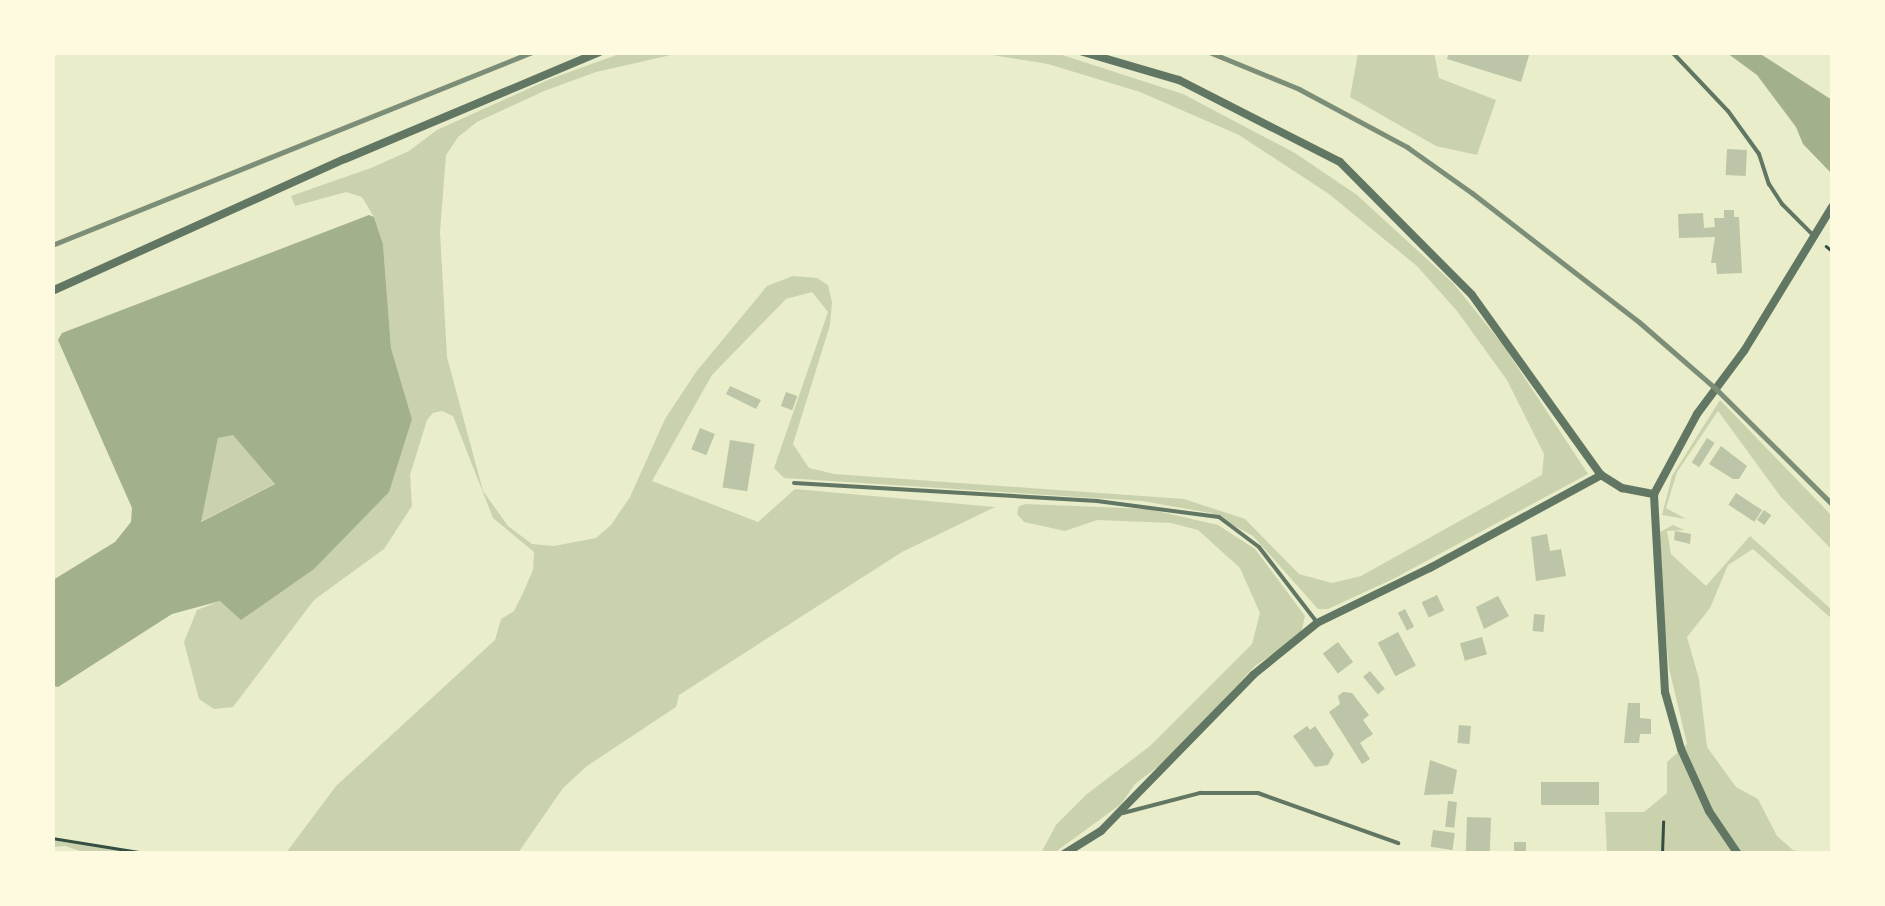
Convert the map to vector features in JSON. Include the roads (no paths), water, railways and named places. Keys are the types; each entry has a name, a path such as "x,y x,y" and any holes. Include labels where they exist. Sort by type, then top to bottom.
{"street":[{"path":"52,291 345,159 598,52"},
{"path":"1083,52 1179,80 1340,162 1472,295 1601,475 1622,488 1654,494"},
{"path":"1738,854 1708,811 1681,749 1665,692 1654,494 1696,414 1744,351 1832,208"},
{"path":"1064,854 1101,831 1253,675 1317,623 1430,568 1601,475"}],"lane":[{"path":"1672,52 1728,111 1759,154 1769,184 1782,204 1813,235"},
{"path":"794,482 1097,501 1219,518 1259,547 1317,623"},
{"path":"1118,814 1200,793 1258,793 1398,843"}],"railway":[{"path":"52,245 532,52"},
{"path":"1209,52 1299,89 1407,147 1472,193 1639,322 1716,389 1832,504"}]}
